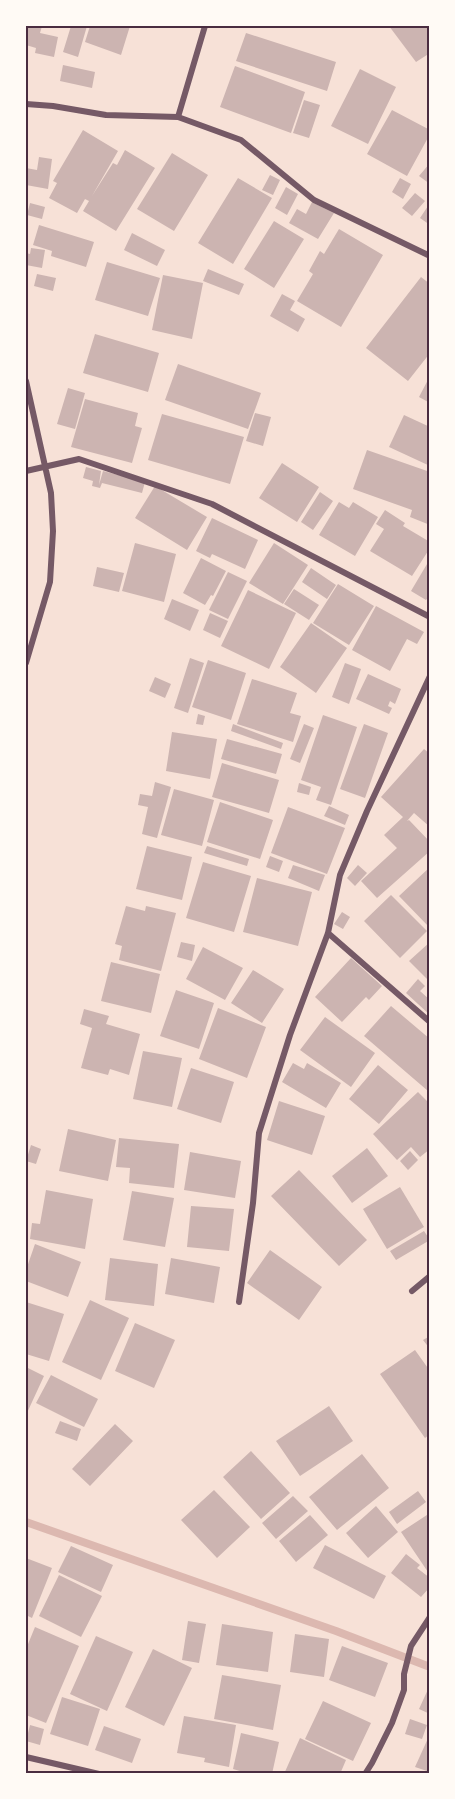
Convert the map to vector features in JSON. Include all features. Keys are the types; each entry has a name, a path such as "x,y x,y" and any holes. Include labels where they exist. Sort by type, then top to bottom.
{"street":[{"path":"178,117 205,26"},
{"path":"26,104 106,115 178,117 241,140 314,200 429,256"},
{"path":"26,381 51,493 53,531 50,582 26,663"},
{"path":"26,471 79,459 212,504 429,617"},
{"path":"239,1302 253,1203 259,1133 290,1035 328,933 340,875 429,676"},
{"path":"328,933 429,1022"},
{"path":"412,1291 429,1276"},
{"path":"364,1773 372,1763 392,1723 404,1690 404,1674 411,1646 429,1617"},
{"path":"26,1757 99,1773"}],"building":[{"path":"28,26 42,26 40,33 58,37 54,57 35,53 36,48 26,45"},
{"path":"71,26 87,26 78,57 63,52"},
{"path":"90,26 130,26 121,55 85,42"},
{"path":"389,26 430,26 430,53 416,62"},
{"path":"246,33 336,62 327,91 236,61"},
{"path":"63,65 95,72 92,88 60,81"},
{"path":"235,66 305,92 291,133 220,107"},
{"path":"360,69 396,87 368,144 331,126"},
{"path":"304,100 320,105 309,138 293,133"},
{"path":"392,110 430,130 407,176 367,154"},
{"path":"83,130 118,151 92,196 113,163 117,165 125,150 155,168 116,231 83,211 89,201 85,199 77,213 49,198 57,183 53,181"},
{"path":"172,153 208,175 174,231 137,209"},
{"path":"39,157 52,159 48,189 26,185 26,168 37,170"},
{"path":"430,163 430,184 419,176"},
{"path":"270,175 280,180 273,195 262,190"},
{"path":"238,178 272,198 233,264 198,243"},
{"path":"400,178 411,184 403,199 392,192"},
{"path":"286,187 298,194 287,215 275,208"},
{"path":"415,193 425,201 412,216 402,208"},
{"path":"312,202 334,213 318,239 289,223 297,209 306,214"},
{"path":"30,203 45,207 42,219 27,215"},
{"path":"430,203 430,225 420,218"},
{"path":"274,221 304,239 274,288 244,269"},
{"path":"39,225 94,242 86,267 51,256 52,251 33,245"},
{"path":"339,229 383,255 341,327 297,301 313,274 309,271 320,251 324,254"},
{"path":"132,233 165,250 157,266 124,250"},
{"path":"31,248 45,250 42,268 26,265 26,253 30,254"},
{"path":"107,262 160,278 148,316 95,300"},
{"path":"208,269 244,284 239,295 203,281"},
{"path":"37,274 56,278 53,291 34,286"},
{"path":"163,275 203,283 192,339 152,330"},
{"path":"421,277 430,284 430,353 408,381 366,348"},
{"path":"282,294 295,301 290,310 305,319 298,332 270,316"},
{"path":"95,334 159,353 148,392 83,373"},
{"path":"178,364 261,393 248,429 165,400"},
{"path":"430,376 430,403 419,397"},
{"path":"68,388 85,393 75,429 57,424"},
{"path":"85,399 138,413 135,426 142,428 132,463 71,447"},
{"path":"255,413 271,417 263,446 246,441"},
{"path":"162,414 244,437 230,484 148,460"},
{"path":"404,415 430,427 430,466 389,447"},
{"path":"367,450 430,472 430,525 410,517 412,510 353,489"},
{"path":"282,463 319,487 297,522 259,498"},
{"path":"86,467 101,471 99,485 103,471 145,482 142,493 102,483 100,488 92,486 93,481 83,478"},
{"path":"155,486 207,517 187,550 135,518"},
{"path":"320,492 333,501 313,530 301,522"},
{"path":"339,502 349,508 353,502 378,517 355,556 319,535"},
{"path":"385,510 405,523 403,526 430,542 430,548 412,576 370,551 384,529 376,524"},
{"path":"212,518 258,540 245,569 212,554 210,558 196,551"},
{"path":"135,543 176,554 164,602 122,591"},
{"path":"274,543 308,565 283,604 249,583"},
{"path":"201,558 226,571 213,596 211,595 205,605 183,593"},
{"path":"430,559 430,595 426,600 411,591"},
{"path":"97,567 124,573 119,592 93,586"},
{"path":"311,568 336,585 327,599 302,582"},
{"path":"228,572 247,581 228,619 209,610"},
{"path":"338,584 374,606 349,645 313,623"},
{"path":"294,589 319,605 309,620 284,604"},
{"path":"248,590 296,613 269,669 221,646"},
{"path":"172,599 199,610 190,631 164,619"},
{"path":"376,606 424,632 417,644 407,639 390,671 352,650"},
{"path":"210,613 228,621 220,638 203,630"},
{"path":"311,623 347,648 316,693 280,667"},
{"path":"190,658 204,663 188,713 174,708"},
{"path":"208,660 246,673 231,720 192,707"},
{"path":"345,663 361,669 349,704 332,697"},
{"path":"368,674 401,689 395,704 390,701 388,706 392,708 389,714 356,699"},
{"path":"155,677 171,684 165,698 149,691"},
{"path":"252,679 297,693 290,713 301,716 293,742 237,724"},
{"path":"198,714 205,716 203,725 196,724"},
{"path":"323,715 357,727 331,805 316,800 321,787 301,780"},
{"path":"233,724 283,743 281,749 231,731"},
{"path":"304,724 314,728 300,763 290,759"},
{"path":"364,724 388,733 365,798 340,789"},
{"path":"172,732 217,739 210,779 166,771"},
{"path":"227,739 282,754 276,774 221,759"},
{"path":"424,749 430,754 430,827 414,813 407,821 409,820 430,842 430,851 377,898 361,881 397,848 384,835 403,817 381,797"},
{"path":"222,763 279,780 269,813 212,797"},
{"path":"155,782 171,787 157,838 142,834 148,807 138,805 140,794 152,796"},
{"path":"299,783 311,787 309,795 297,792"},
{"path":"174,789 214,800 202,846 161,835"},
{"path":"220,802 273,820 260,859 207,842"},
{"path":"329,806 349,815 345,825 324,816"},
{"path":"288,807 345,828 327,874 271,853"},
{"path":"147,846 192,857 182,900 136,889"},
{"path":"207,846 249,859 247,866 204,853"},
{"path":"270,856 283,861 279,872 266,867"},
{"path":"203,862 251,876 234,932 186,918"},
{"path":"293,865 325,875 319,891 288,878"},
{"path":"358,865 367,873 355,886 347,878"},
{"path":"430,867 430,928 399,896"},
{"path":"257,878 312,892 298,946 243,932"},
{"path":"391,895 427,931 400,958 364,921"},
{"path":"126,906 145,911 146,906 176,913 161,971 119,960 122,946 115,944"},
{"path":"342,912 350,917 343,929 334,924"},
{"path":"181,942 195,945 192,961 177,957"},
{"path":"430,942 430,982 409,961"},
{"path":"203,947 243,968 225,1000 186,979"},
{"path":"351,958 382,986 369,1000 366,997 342,1022 315,997"},
{"path":"111,962 160,974 151,1013 101,1001"},
{"path":"253,970 284,989 262,1023 231,1003"},
{"path":"418,979 425,986 420,991 430,1000 430,1015 406,993"},
{"path":"176,990 214,1003 199,1049 160,1036"},
{"path":"391,1006 430,1039 430,1089 428,1091 364,1036"},
{"path":"218,1008 266,1027 247,1078 199,1059"},
{"path":"84,1009 109,1016 106,1024 140,1034 129,1075 110,1069 108,1075 81,1068 92,1028 80,1024"},
{"path":"325,1017 375,1053 351,1087 300,1050"},
{"path":"143,1051 182,1058 172,1107 133,1099"},
{"path":"293,1063 304,1069 307,1063 341,1083 326,1108 282,1082"},
{"path":"378,1065 408,1090 379,1124 349,1099"},
{"path":"191,1068 234,1082 221,1123 177,1109"},
{"path":"418,1092 430,1104 430,1149 420,1157 411,1147 397,1160 373,1134"},
{"path":"279,1101 325,1116 312,1155 267,1140"},
{"path":"68,1129 116,1140 108,1181 59,1171"},
{"path":"119,1138 179,1144 174,1188 129,1183 130,1168 116,1167"},
{"path":"31,1145 41,1149 36,1164 26,1161"},
{"path":"367,1148 388,1176 352,1203 332,1176"},
{"path":"410,1151 418,1160 408,1170 400,1161"},
{"path":"190,1152 241,1161 235,1198 184,1190"},
{"path":"299,1170 367,1240 339,1266 271,1196"},
{"path":"400,1187 424,1227 387,1249 363,1209"},
{"path":"46,1190 93,1199 85,1249 30,1239 32,1223 40,1224"},
{"path":"132,1191 174,1198 165,1247 123,1240"},
{"path":"191,1206 234,1209 229,1251 187,1247"},
{"path":"424,1231 430,1240 396,1260 390,1251"},
{"path":"35,1244 81,1262 68,1297 26,1281 26,1270"},
{"path":"270,1250 322,1287 299,1320 247,1283"},
{"path":"110,1258 158,1264 154,1306 105,1300"},
{"path":"171,1258 220,1267 214,1303 165,1294"},
{"path":"90,1300 129,1318 101,1380 62,1362"},
{"path":"26,1302 64,1314 49,1361 26,1354"},
{"path":"135,1323 175,1340 154,1388 115,1371"},
{"path":"430,1336 430,1349 423,1340"},
{"path":"415,1350 430,1371 430,1434 425,1438 380,1374"},
{"path":"26,1367 44,1376 26,1415"},
{"path":"51,1375 98,1399 84,1427 36,1403"},
{"path":"329,1406 353,1441 300,1476 276,1441"},
{"path":"60,1421 81,1429 77,1441 55,1433"},
{"path":"115,1424 133,1441 90,1486 72,1469"},
{"path":"251,1451 290,1493 261,1519 223,1477"},
{"path":"362,1454 389,1488 337,1530 309,1497"},
{"path":"214,1490 250,1527 217,1558 181,1520"},
{"path":"418,1491 426,1502 397,1524 389,1512"},
{"path":"293,1496 308,1511 276,1539 262,1523"},
{"path":"376,1506 398,1532 368,1558 346,1533"},
{"path":"430,1513 430,1575 401,1532"},
{"path":"310,1515 328,1535 296,1562 279,1541"},
{"path":"325,1545 386,1576 374,1599 313,1568"},
{"path":"71,1546 113,1565 101,1592 58,1572"},
{"path":"406,1554 420,1565 417,1568 430,1578 430,1587 421,1597 391,1573"},
{"path":"26,1558 52,1568 32,1618 26,1615"},
{"path":"59,1575 102,1596 81,1637 39,1616"},
{"path":"188,1621 206,1624 199,1663 182,1660"},
{"path":"222,1624 273,1632 268,1672 216,1665"},
{"path":"35,1627 79,1646 46,1723 26,1715 26,1649"},
{"path":"295,1634 329,1639 324,1677 290,1672"},
{"path":"96,1636 133,1652 107,1711 70,1694"},
{"path":"342,1646 388,1663 375,1697 329,1680"},
{"path":"153,1649 192,1668 164,1726 125,1707"},
{"path":"222,1675 281,1685 273,1730 214,1719"},
{"path":"430,1685 430,1714 419,1709"},
{"path":"62,1697 100,1709 88,1746 50,1734"},
{"path":"323,1701 371,1723 353,1761 305,1739"},
{"path":"184,1716 236,1725 229,1767 204,1762 205,1758 177,1753"},
{"path":"410,1719 427,1725 422,1739 405,1734"},
{"path":"30,1725 44,1729 40,1745 26,1741"},
{"path":"104,1726 141,1739 132,1763 95,1750"},
{"path":"241,1733 279,1742 272,1774 250,1774 233,1769"},
{"path":"430,1734 430,1772 415,1767"},
{"path":"300,1738 346,1760 340,1774 284,1774"}],"waterway":[{"path":"26,1522 336,1631 430,1667"}]}
